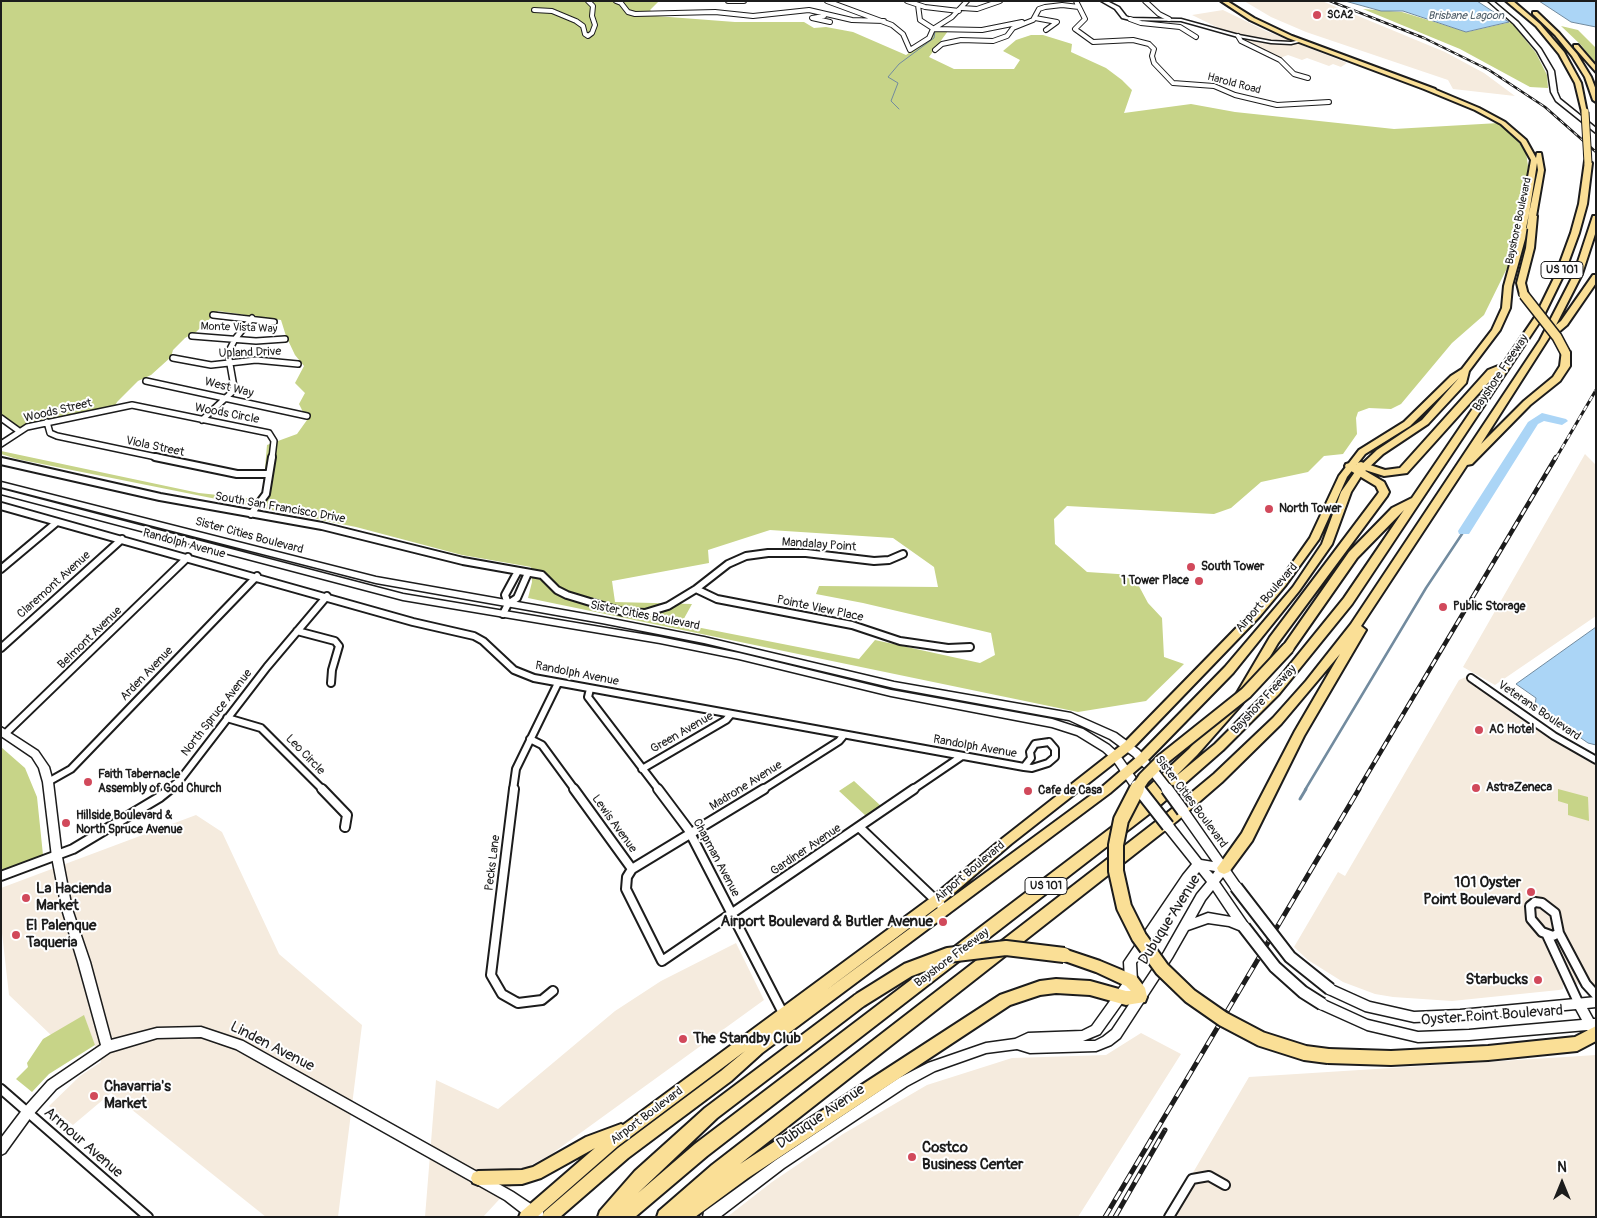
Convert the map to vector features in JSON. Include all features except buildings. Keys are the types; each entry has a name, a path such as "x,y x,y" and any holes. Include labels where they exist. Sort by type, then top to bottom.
{"highway":[{"name":"Bayshore Freeway","path":"622,1217 701,1150 1076,863 1199,765 1275,691 1335,618 1539,316 1565,263 1581,214 1588,163 1585,112 1578,83 1562,54 1538,25 1510,1"},
{"path":"1525,4 1569,38 1596,70"},
{"path":"1525,4 1551,27 1570,48 1588,77 1596,100"},
{"path":"1456,473 1527,404 1557,379 1565,366 1565,352 1557,336 1524,295 1521,283 1530,248 1533,216"},
{"name":"Bayshore Freeway","path":"665,1217 725,1165 1122,858 1218,778 1277,721 1310,684 1355,627 1544,340 1578,274 1596,218"},
{"path":"1544,340 1564,323 1596,277"},
{"path":"1357,466 1384,473 1402,471 1491,372 1506,366"},
{"path":"1076,863 1193,752 1238,701 1274,640 1382,496 1384,492 1380,484 1357,466"},
{"path":"1414,500 1396,510 1353,555 1288,648 1246,693 1162,760 1144,778 1131,798 1121,820 1116,845 1116,871 1124,907 1139,938 1162,969 1190,996 1223,1020 1261,1039 1305,1053 1328,1056 1391,1058 1488,1053 1577,1044 1595,1030"},
{"path":"1224,868 1247,836 1299,734 1410,541"},
{"path":"606,1217 641,1176 711,1113 860,1000 908,970 948,955 1006,948 1064,955 1100,966 1131,981 1138,988 1140,997 1131,999 1090,988 1056,986 1031,990 1005,1000 756,1162 680,1217"}],"main road":[{"path":"1103,1 1116,8 1124,17 1130,19 1169,19 1191,22 1238,36 1280,43 1301,41"},
{"name":"Bayshore Boulevard","path":"1223,1 1258,22 1301,41 1492,113 1514,127 1531,143 1538,154 1541,165 1533,216 1522,264 1496,330 1465,371 1454,378 1407,424 1369,446 1357,466"},
{"path":"1490,1 1516,23 1540,50 1550,69 1554,92 1558,100 1596,131"},
{"name":"Bayshore Boulevard","path":"1427,89 1499,121 1522,139 1532,156 1533,175 1522,240 1508,290 1507,303"},
{"name":"Airport Boulevard","path":"941,906 1007,840 1128,746 1256,614 1282,584 1314,540 1357,466"},
{"name":"Airport Boulevard","path":"532,1215 586,1163 632,1127 788,1018 1127,773 1229,670 1292,594 1327,544 1357,466"},
{"name":"Sister Cities Boulevard","path":"1,484 338,572 704,640 935,693 1071,717 1100,729 1128,746 1142,759 1154,772 1224,868"},
{"name":"Sister Cities Boulevard","path":"1,491 370,589 503,614 660,640 739,656 891,693 1052,723 1080,732 1116,756 1136,785 1212,881"},
{"path":"4,732 36,754 44,767 48,782 57,856 67,910 84,962 106,1047"},
{"name":"Dubuque Avenue","path":"709,1217 760,1178 903,1082 952,1058 986,1048 1017,1044 1028,1038 1091,1034 1102,1024 1131,981 1130,962 1187,878 1199,864 1224,868"},
{"name":"Dubuque Avenue","path":"1017,1044 1030,1048 1096,1046 1116,1034 1183,928 1189,914 1212,881 1224,868"},
{"name":"Oyster Point Boulevard","path":"1224,868 1236,887 1290,957 1330,989 1369,1007 1414,1017 1460,1015 1596,1002"},
{"name":"Oyster Point Boulevard","path":"1212,881 1244,927 1281,973 1322,1004 1367,1025 1418,1037 1595,1030"},
{"path":"1183,928 1201,919 1220,918 1244,927"},
{"path":"1579,1004 1595,1030"},
{"name":"Airport Boulevard","path":"549,1217 623,1153 726,1076 788,1018"},
{"name":"Linden Avenue","path":"1,1148 27,1113 58,1080 106,1047 157,1033 201,1032 239,1045 478,1178 509,1196 532,1215"},
{"path":"478,1178 522,1177 536,1173 591,1142 632,1127"}],"street":[{"path":"534,10 552,11 576,21 583,26 586,36 592,34 595,25 592,16 593,6 588,1"},
{"path":"616,1 628,12 635,14 715,12 753,16 802,10 852,20 884,21"},
{"path":"728,1 744,1"},
{"path":"827,1 884,21 902,32 908,42 908,49 911,50 929,38 934,29 961,9 967,1"},
{"path":"907,1 918,5 961,9 977,9 1000,1"},
{"path":"1076,1 1079,7"},
{"path":"1145,1 1159,14 1169,19"},
{"path":"918,5 920,20 934,29 982,30 1006,24 1028,22"},
{"path":"935,50 942,44 961,40 993,41 1007,36 1014,28 1035,18 1039,9 1045,7 1062,5 1079,7"},
{"name":"Harold Road","path":"1079,7 1085,19 1075,29 1093,42 1133,40 1149,44 1154,49 1152,56 1154,63 1173,83 1214,86 1235,95 1277,104 1329,102"},
{"path":"830,22 812,18 837,16"},
{"path":"1035,18 1057,22 1046,30"},
{"path":"1130,19 1141,23 1180,27 1196,37"},
{"path":"1238,36 1242,41 1280,60 1294,74 1308,78"},
{"path":"213,315 274,322"},
{"path":"202,420 234,387 228,353 235,338 252,318"},
{"name":"Monte Vista Way","path":"192,336 256,341 285,339"},
{"name":"Upland Drive","path":"174,358 211,365 256,360 298,364"},
{"name":"West Way","path":"146,381 200,391 224,399 293,411 307,416"},
{"name":"Woods Circle","path":"123,405 132,405 263,432 273,436 274,441 266,494 251,514"},
{"name":"Woods Street","path":"1,444 19,431 47,422 123,405"},
{"path":"1,418 19,431"},
{"name":"Viola Street","path":"47,422 50,433 66,438 237,474 268,474"},
{"name":"South San Francisco Drive","path":"1,461 117,488 322,526 463,561 518,571"},
{"name":"Randolph Avenue","path":"1,506 257,576 413,622 474,636 483,641 514,670 558,683 1024,767 1032,768 1048,763 1055,757 1055,749 1049,742 1040,741 1034,744 1030,752 1031,758 1024,767"},
{"path":"1,569 57,522"},
{"name":"Claremont Avenue","path":"1,648 122,539"},
{"name":"Mandalay Point","path":"518,571 542,575 557,590 567,595 623,612 645,613 668,606 696,589 728,564 746,556 768,553 806,553 874,561 889,560 904,554"},
{"name":"Belmont Avenue","path":"4,732 87,657 188,557"},
{"path":"508,604 505,595 518,571"},
{"path":"503,614 508,604 518,598 528,573"},
{"name":"Arden Avenue","path":"48,782 71,769 257,576"},
{"name":"Pointe View Place","path":"696,589 717,599 852,625 900,641 948,648 970,648"},
{"name":"North Spruce Avenue","path":"1,876 57,856 160,797 180,780 227,718 328,596"},
{"path":"298,631 334,641 339,646 332,670 331,683"},
{"name":"Veterans Boulevard","path":"1471,678 1554,736 1596,760"},
{"name":"Pecks Lane","path":"553,991 542,1000 531,1003 518,1003 502,994 495,985 491,975 514,779 530,739 558,683"},
{"name":"Chapman Avenue","path":"590,689 588,697 691,835 731,914 788,1018"},
{"name":"Green Avenue","path":"642,769 726,720 730,714"},
{"name":"Leo Circle","path":"227,718 261,728 270,736 347,815 346,827"},
{"name":"Madrone Avenue","path":"632,869 691,835 839,741 844,735"},
{"name":"Lewis Avenue","path":"530,739 542,744 632,869 627,877 626,888 662,961"},
{"name":"Gardiner Avenue","path":"662,961 962,756"},
{"path":"859,828 941,906"},
{"path":"1579,1004 1546,935 1531,919 1530,906 1535,902 1550,907 1555,913 1559,933 1586,984 1596,995"},
{"path":"1546,935 1553,936 1559,933"},
{"name":"Armour Avenue","path":"1,1089 148,1217"},
{"path":"1169,1217 1192,1179 1209,1176 1225,1185"}],"shaded area":[{"path":"1244,1 1322,1 1445,52 1484,73 1515,96 1453,89 1448,80 1306,32 1271,17"},
{"path":"1223,10 1266,31 1347,63 1341,67 1333,64 1329,66 1307,58 1302,60 1288,55 1280,58 1246,42 1243,36 1225,31 1192,15"},
{"path":"1585,454 1596,465 1596,616 1495,685 1463,667"},
{"path":"1466,677 1555,740 1596,764 1596,989 1586,984 1563,985 1563,989 1559,990 1452,1001 1393,997 1375,994 1343,982 1308,960 1294,947 1338,872 1345,876 1459,680"},
{"path":"196,815 222,832 279,954 362,1025 338,1217 266,1217 111,1093 73,1125 49,1106 80,1076 101,1062 84,1016 51,1035 9,995 1,924 1,888"},
{"path":"736,943 764,1000 550,1155 531,1165 483,1217 425,1217 436,1080 498,1109 615,1011 661,981"},
{"path":"1141,1033 1181,1054 1078,1217 727,1217 772,1182 843,1134 927,1085 1012,1058 1106,1055"},
{"path":"1596,1055 1596,1217 1167,1217 1249,1077"}],"green space":[{"path":"1,1 659,1 650,10 656,16 735,22 804,22 814,28 826,27 853,32 906,55 932,37 935,30 948,31 929,57 954,69 1014,69 1020,60 1003,51 1016,40 1031,35 1043,35 1072,44 1071,52 1106,68 1122,80 1132,90 1124,113 1191,104 1235,112 1394,129 1499,123 1514,136 1526,152 1528,166 1526,187 1509,264 1484,315 1452,343 1401,404 1391,409 1369,408 1358,412 1356,418 1357,434 1343,454 1324,456 1308,472 1261,482 1231,508 1214,514 1067,506 1054,519 1055,544 1087,572 1133,575 1148,603 1162,618 1164,657 1184,664 1146,701 1078,712 528,598 532,582 531,567 462,555 356,527 17,459 1,454 1,451 199,493 256,499 263,491 267,445 297,434 307,420 299,404 305,393 295,383 304,366 295,355 281,320 218,311 196,332 185,338 173,350 171,357 151,375 138,381 117,402 113,410 25,430 11,429 1,422","holes":["770,530 893,538 934,567 938,587 819,586 816,594 991,633 995,655 980,663 875,640 859,659 681,624 692,604 615,602 612,581 709,563 708,550"]},
{"path":"1363,9 1402,12 1467,32 1511,22 1536,53 1547,75 1548,88 1530,87 1460,49"},
{"path":"1561,26 1578,30 1596,48 1596,64 1581,45"},
{"path":"1,747 25,768 37,797 43,855 1,872"},
{"path":"854,781 881,806 866,816 839,791"},
{"path":"1558,789 1588,797 1589,821 1568,815 1568,804 1558,801"},
{"path":"84,1015 95,1045 49,1074 32,1092 16,1079 28,1067 27,1063 43,1039"}],"water":[{"name":"Brisbane Lagoon","path":"1345,1 1477,1 1509,22 1466,32 1403,11 1381,11"},
{"path":"1539,1 1596,1 1596,27 1571,22"},
{"path":"1596,627 1596,745 1588,743 1535,706 1536,698 1516,684"}],"waterway":[{"path":"899,109 891,101 898,83 888,77 899,64 934,38 935,31"},
{"path":"1464,531 1534,422 1542,417 1562,421"},
{"path":"1305,790 1426,588 1464,531"},
{"path":"1300,799 1306,789"}],"railway":[{"path":"1330,1 1424,38 1489,70 1545,107 1596,152"},
{"path":"1556,458 1596,390"},
{"path":"1358,790 1556,457"},
{"path":"1105,1217 1359,789"},
{"path":"1115,1217 1165,1130"}],"place":[{"name":"SCA2","path":"1317,15"},
{"name":"North Tower","path":"1269,509"},
{"name":"South Tower","path":"1191,567"},
{"name":"1 Tower Place","path":"1199,581"},
{"name":"Public Storage","path":"1443,607"},
{"name":"AC Hotel","path":"1479,730"},
{"name":"Faith Tabernacle Assembly of God Church","path":"88,782"},
{"name":"AstraZeneca","path":"1476,788"},
{"name":"Cafe de Casa","path":"1028,791"},
{"name":"Hillside Boulevard & North Spruce Avenue","path":"66,823"},
{"name":"101 Oyster Point Boulevard","path":"1531,892"},
{"name":"La Hacienda Market","path":"26,898"},
{"name":"Airport Boulevard & Butler Avenue","path":"943,922"},
{"name":"El Palenque Taqueria","path":"16,935"},
{"name":"Starbucks","path":"1538,980"},
{"name":"The Standby Club","path":"683,1039"},
{"name":"Chavarria's Market","path":"94,1096"},
{"name":"Costco Business Center","path":"912,1157"}]}
